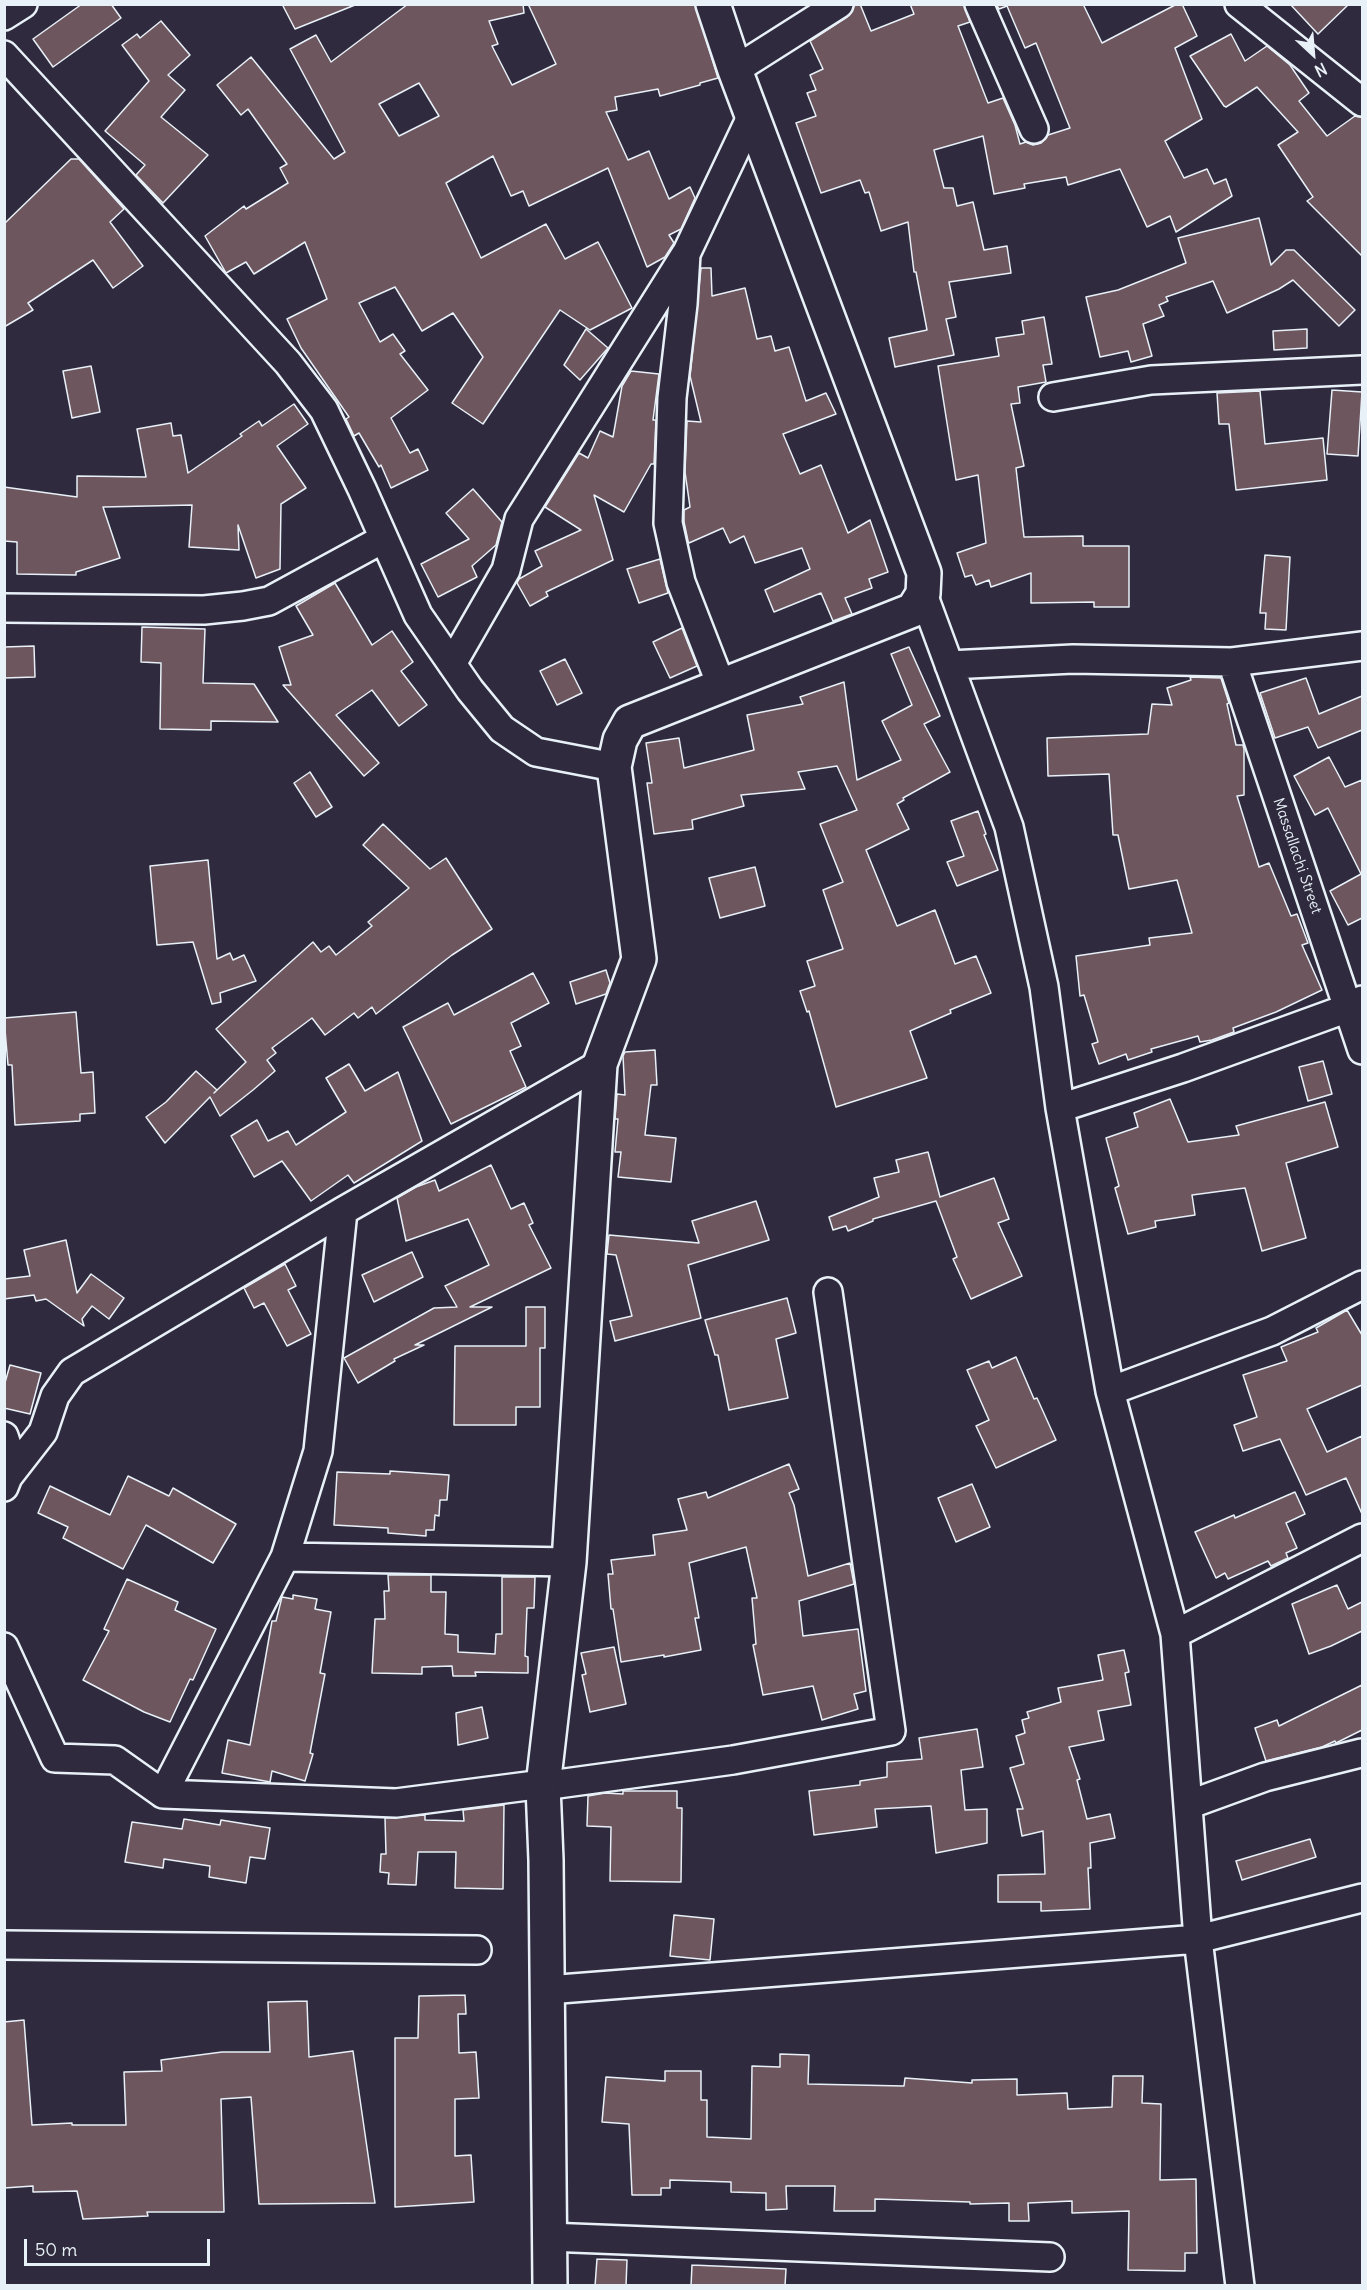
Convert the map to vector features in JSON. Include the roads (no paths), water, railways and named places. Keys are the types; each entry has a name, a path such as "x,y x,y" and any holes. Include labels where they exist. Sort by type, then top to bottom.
{"street":[{"path":"4,16 23,4"},
{"path":"713,4 735,70 924,573 923,594 1009,827 1044,987 1060,1108 1110,1391 1175,1634 1198,1940 1240,2286"},
{"path":"735,70 838,4"},
{"path":"979,4 1034,129"},
{"path":"1239,4 1362,102"},
{"path":"4,55 288,363 324,410 418,615 470,690 502,729 536,752 614,766"},
{"path":"452,664 506,570 519,519 686,254 752,115"},
{"path":"686,254 683,304 672,398 668,523 681,582 722,685"},
{"path":"1053,397 1151,380 1362,370"},
{"path":"4,608 204,610 243,606 270,601 383,539"},
{"path":"550,2286 543,1785 568,1562 600,1064 639,959 614,766 620,740 630,722 913,610 923,594"},
{"path":"949,665 1073,659 1232,662 1362,646"},
{"name":"Massallachi Street","path":"1232,662 1355,1004 1362,1050"},
{"path":"1060,1108 1183,1068 1355,1004"},
{"path":"6,1482 43,1432 55,1396 72,1372 343,1211 600,1064"},
{"path":"163,1794 285,1557 318,1451 343,1211"},
{"path":"1110,1391 1272,1331 1362,1285"},
{"path":"4,1647 55,1758 115,1760 163,1794 396,1803 733,1760 891,1731 828,1293"},
{"path":"4,1436 7,1445 6,1482"},
{"path":"1175,1634 1362,1538"},
{"path":"285,1557 568,1562"},
{"path":"1188,1805 1265,1777 1361,1754"},
{"path":"547,1990 1198,1940 1362,1898"},
{"path":"4,1945 477,1950"},
{"path":"548,2237 1050,2257"}]}
